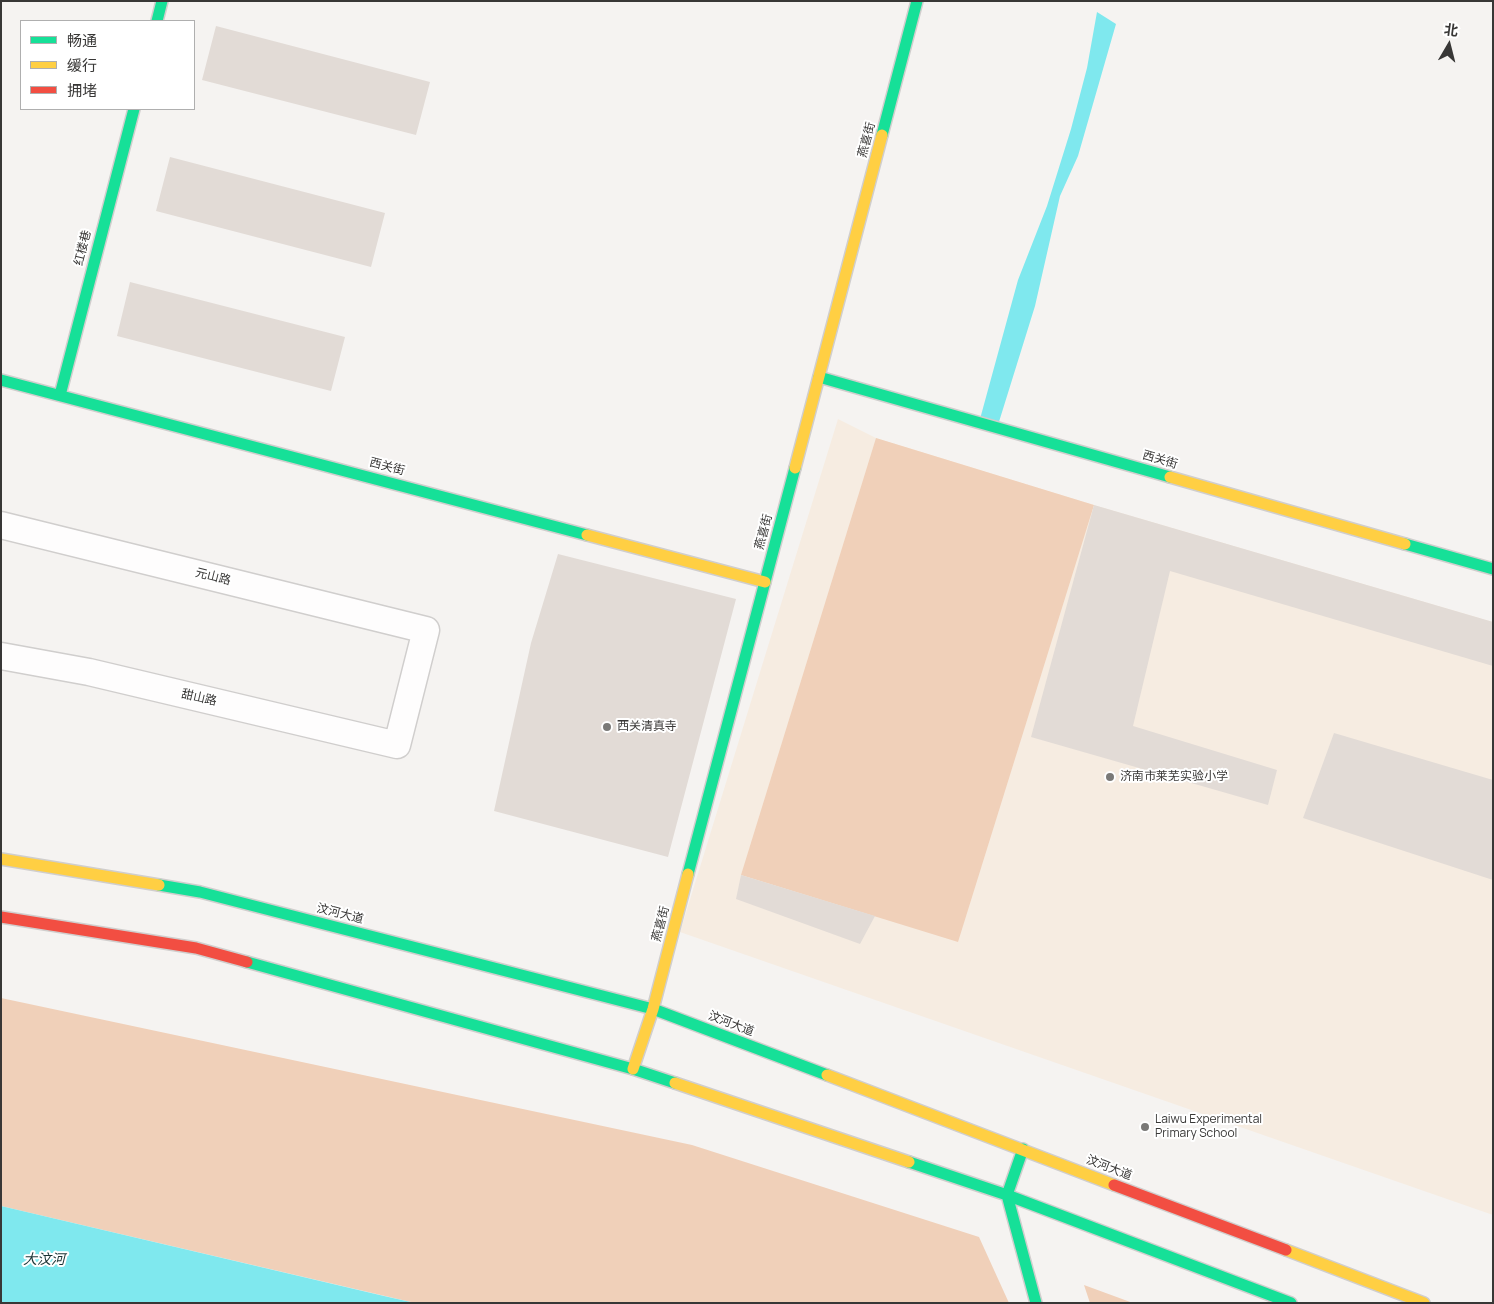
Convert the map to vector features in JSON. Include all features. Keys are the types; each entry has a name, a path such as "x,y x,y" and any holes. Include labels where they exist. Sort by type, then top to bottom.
{"main road":[{"path":"157,20 162,1"},
{"name":"燕喜街","path":"633,1069 653,1009 917,1"},
{"name":"红楼巷","path":"60,395 134,110"},
{"name":"西关街","path":"819,377 1493,569"},
{"name":"西关街","path":"1,380 765,582"},
{"name":"汶河大道","path":"1,859 200,892 653,1009 1424,1303"},
{"path":"1,917 196,948 633,1069 1007,1195 1291,1303"},
{"path":"1023,1150 1007,1195 1036,1303"}],"street":[{"name":"元山路","path":"1,525 426,630 397,745"},
{"path":"1,546 32,532"},
{"name":"甜山路","path":"1,656 89,672 397,745"}],"shaded area":[{"name":"济南市莱芜实验小学","path":"838,419 876,438 1094,505 1493,622 1493,1215 680,932"},
{"path":"876,438 1094,505 958,942 741,875"},
{"path":"1,998 692,1145 979,1237 1009,1303 415,1303 1,1206"},
{"path":"1084,1285 1133,1303 1090,1303"}],"water":[{"path":"1097,12 1116,24 1078,156 1060,196 1035,306 998,425 980,419 1018,280 1047,206 1071,129 1087,68"},
{"name":"大汶河","path":"1,1206 384,1296 415,1303 1,1303"}],"building":[{"path":"216,26 430,82 416,135 202,80"},
{"path":"170,157 385,213 371,267 156,211"},
{"path":"130,282 345,337 331,391 117,336"},
{"path":"1094,505 1493,622 1493,666 1170,571 1133,726 1277,770 1268,805 1031,737"},
{"name":"西关清真寺","path":"558,554 736,599 668,857 494,811 531,643"},
{"path":"1334,733 1493,780 1493,880 1303,818"},
{"path":"741,875 875,916 860,944 736,899"}],"traffic: fast":[{"path":"157,20 162,1"},
{"path":"882,135 917,1"},
{"path":"60,395 134,110"},
{"path":"819,377 1170,477"},
{"path":"1,380 587,535"},
{"path":"688,874 795,468"},
{"path":"1405,544 1493,569"},
{"path":"159,885 200,892 653,1009 827,1075"},
{"path":"247,962 633,1069 675,1083"},
{"path":"1023,1149 1007,1195 1036,1303"},
{"path":"909,1162 1007,1195 1291,1303"}],"traffic: slow":[{"path":"795,468 882,135"},
{"path":"1170,477 1405,544"},
{"path":"587,535 765,582"},
{"path":"1,859 159,885"},
{"path":"633,1069 653,1009 688,874"},
{"path":"827,1075 1114,1185"},
{"path":"675,1083 909,1162"},
{"path":"1286,1250 1424,1303"}],"traffic: jam":[{"path":"1,917 196,948 247,962"},
{"path":"1114,1185 1286,1250"}],"place":[{"name":"西关清真寺","path":"607,727"},
{"name":"济南市莱芜实验小学","path":"1110,777"},
{"name":"Laiwu Experimental Primary School","path":"1145,1127"}]}
